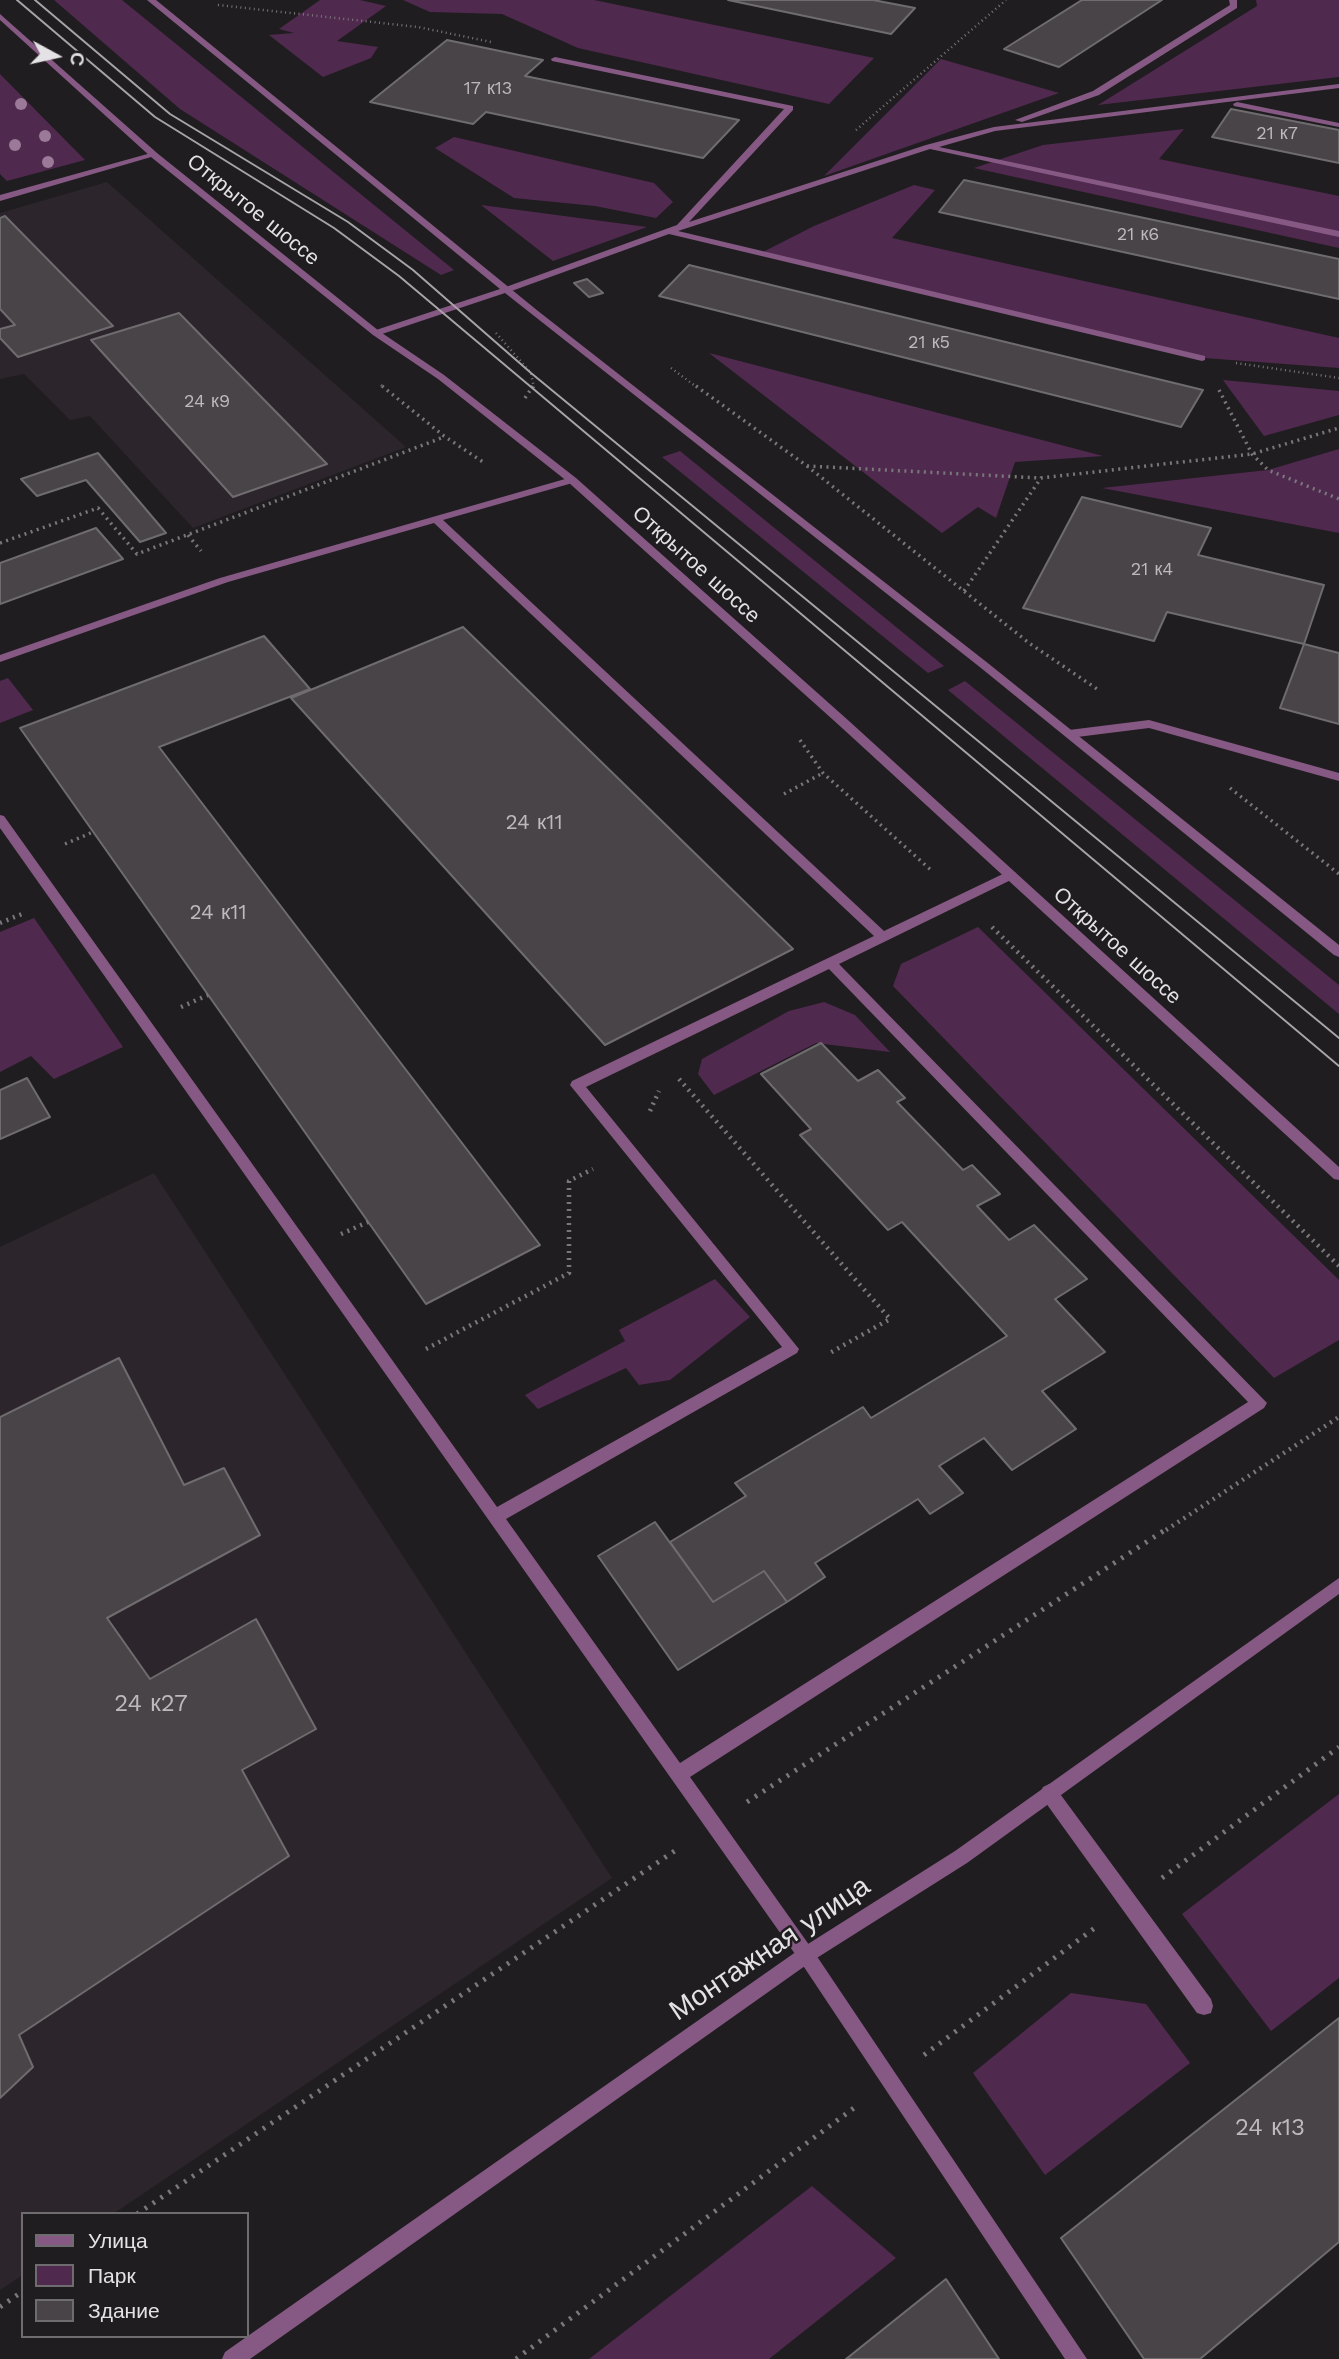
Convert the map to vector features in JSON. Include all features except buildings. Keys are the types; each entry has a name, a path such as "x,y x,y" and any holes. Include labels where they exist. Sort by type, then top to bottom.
{"street":[{"path":"151,0 506,290 1069,734 1339,953"},
{"path":"376,332 506,290 675,230 929,147 994,129 1096,93 1234,6 1233,0"},
{"name":"Открытое шоссе","path":"0,16 154,155 376,332 441,377 572,480 1339,1175"},
{"path":"555,59 790,108 675,230"},
{"path":"994,129 1339,86"},
{"path":"1227,102 1339,125"},
{"path":"929,147 1339,234"},
{"path":"0,198 154,155"},
{"path":"675,230 1202,358"},
{"path":"0,659 224,580 572,480"},
{"path":"435,518 883,937"},
{"path":"1069,734 1149,724 1339,777"},
{"path":"0,820 806,1955 1077,2359"},
{"path":"494,1517 792,1349 576,1085 1011,875"},
{"path":"679,1774 1259,1403 830,962"},
{"name":"Монтажная улица","path":"232,2359 806,1955 961,1857 1339,1585"},
{"path":"1049,1793 1204,2006"}],"path":[{"path":"853,133 1006,0"},
{"path":"214,4 418,27 491,42"},
{"path":"493,329 531,373 534,389 520,403"},
{"path":"1202,358 1339,378"},
{"path":"1202,358 1252,454 1268,470 1339,499"},
{"path":"663,362 807,467 1029,643 1149,724"},
{"path":"807,467 1041,478 1252,454 1339,428"},
{"path":"0,543 98,508 137,554 444,436"},
{"path":"964,591 1041,478"},
{"path":"1223,782 1339,874"},
{"path":"60,846 93,832"},
{"path":"177,1008 208,995"},
{"path":"419,1352 569,1273 569,1181"},
{"path":"334,1238 368,1222"},
{"path":"140,2212 713,1825 1339,1417"},
{"path":"516,2359 1339,1747"},
{"path":"0,2307 21,2292"}],"shaded area":[{"path":"107,182 406,447 193,528 90,416 70,420 24,374 0,379 0,213"},
{"path":"154,1173 612,1878 116,2212 21,2212 21,2276 0,2290 0,1247"}],"green space":[{"path":"54,0 122,0 454,270 441,275 180,109"},
{"path":"320,0 360,0 386,6 337,41 378,47 371,58 323,77 269,35 294,33 279,29"},
{"path":"403,0 594,0 874,58 829,104 578,48 502,14 430,12"},
{"path":"1256,0 1339,0 1339,77 1098,105 1257,6"},
{"path":"941,59 1059,93 824,176"},
{"path":"0,74 85,160 7,181 0,174"},
{"path":"1184,129 1159,159 1339,196 1339,248 974,168 1043,145"},
{"path":"454,137 654,183 673,202 656,218 595,206 514,198 435,148"},
{"path":"914,185 935,190 892,238 1339,338 1339,368 1191,357 761,253 814,226"},
{"path":"481,205 647,227 553,261"},
{"path":"709,353 1103,456 1015,462 996,518 978,507 942,533"},
{"path":"1223,380 1339,391 1339,415 1264,436"},
{"path":"1339,449 1339,533 1102,488 1268,470"},
{"path":"680,451 944,666 928,673 662,457"},
{"path":"8,678 33,710 0,723 0,681"},
{"path":"965,681 1339,985 1339,1014 948,690"},
{"path":"34,918 123,1047 54,1079 31,1056 0,1072 0,932"},
{"path":"978,927 1339,1280 1339,1340 1274,1378 893,986 901,964"},
{"path":"824,1002 855,1015 890,1052 816,1043 714,1095 698,1074 702,1059 789,1011"},
{"path":"715,1279 750,1317 670,1380 639,1385 626,1368 538,1409 525,1395 625,1341 619,1330"},
{"path":"1339,1794 1339,1978 1271,2031 1182,1914"},
{"path":"1071,1993 1146,2004 1190,2063 1045,2175 973,2073"},
{"path":"812,2186 896,2258 769,2359 589,2359"}],"tram line":[{"path":"17,0 155,117 334,228 399,276 1339,1066"},
{"path":"35,0 170,114 348,222 413,270 531,373 1339,1038"}]}
